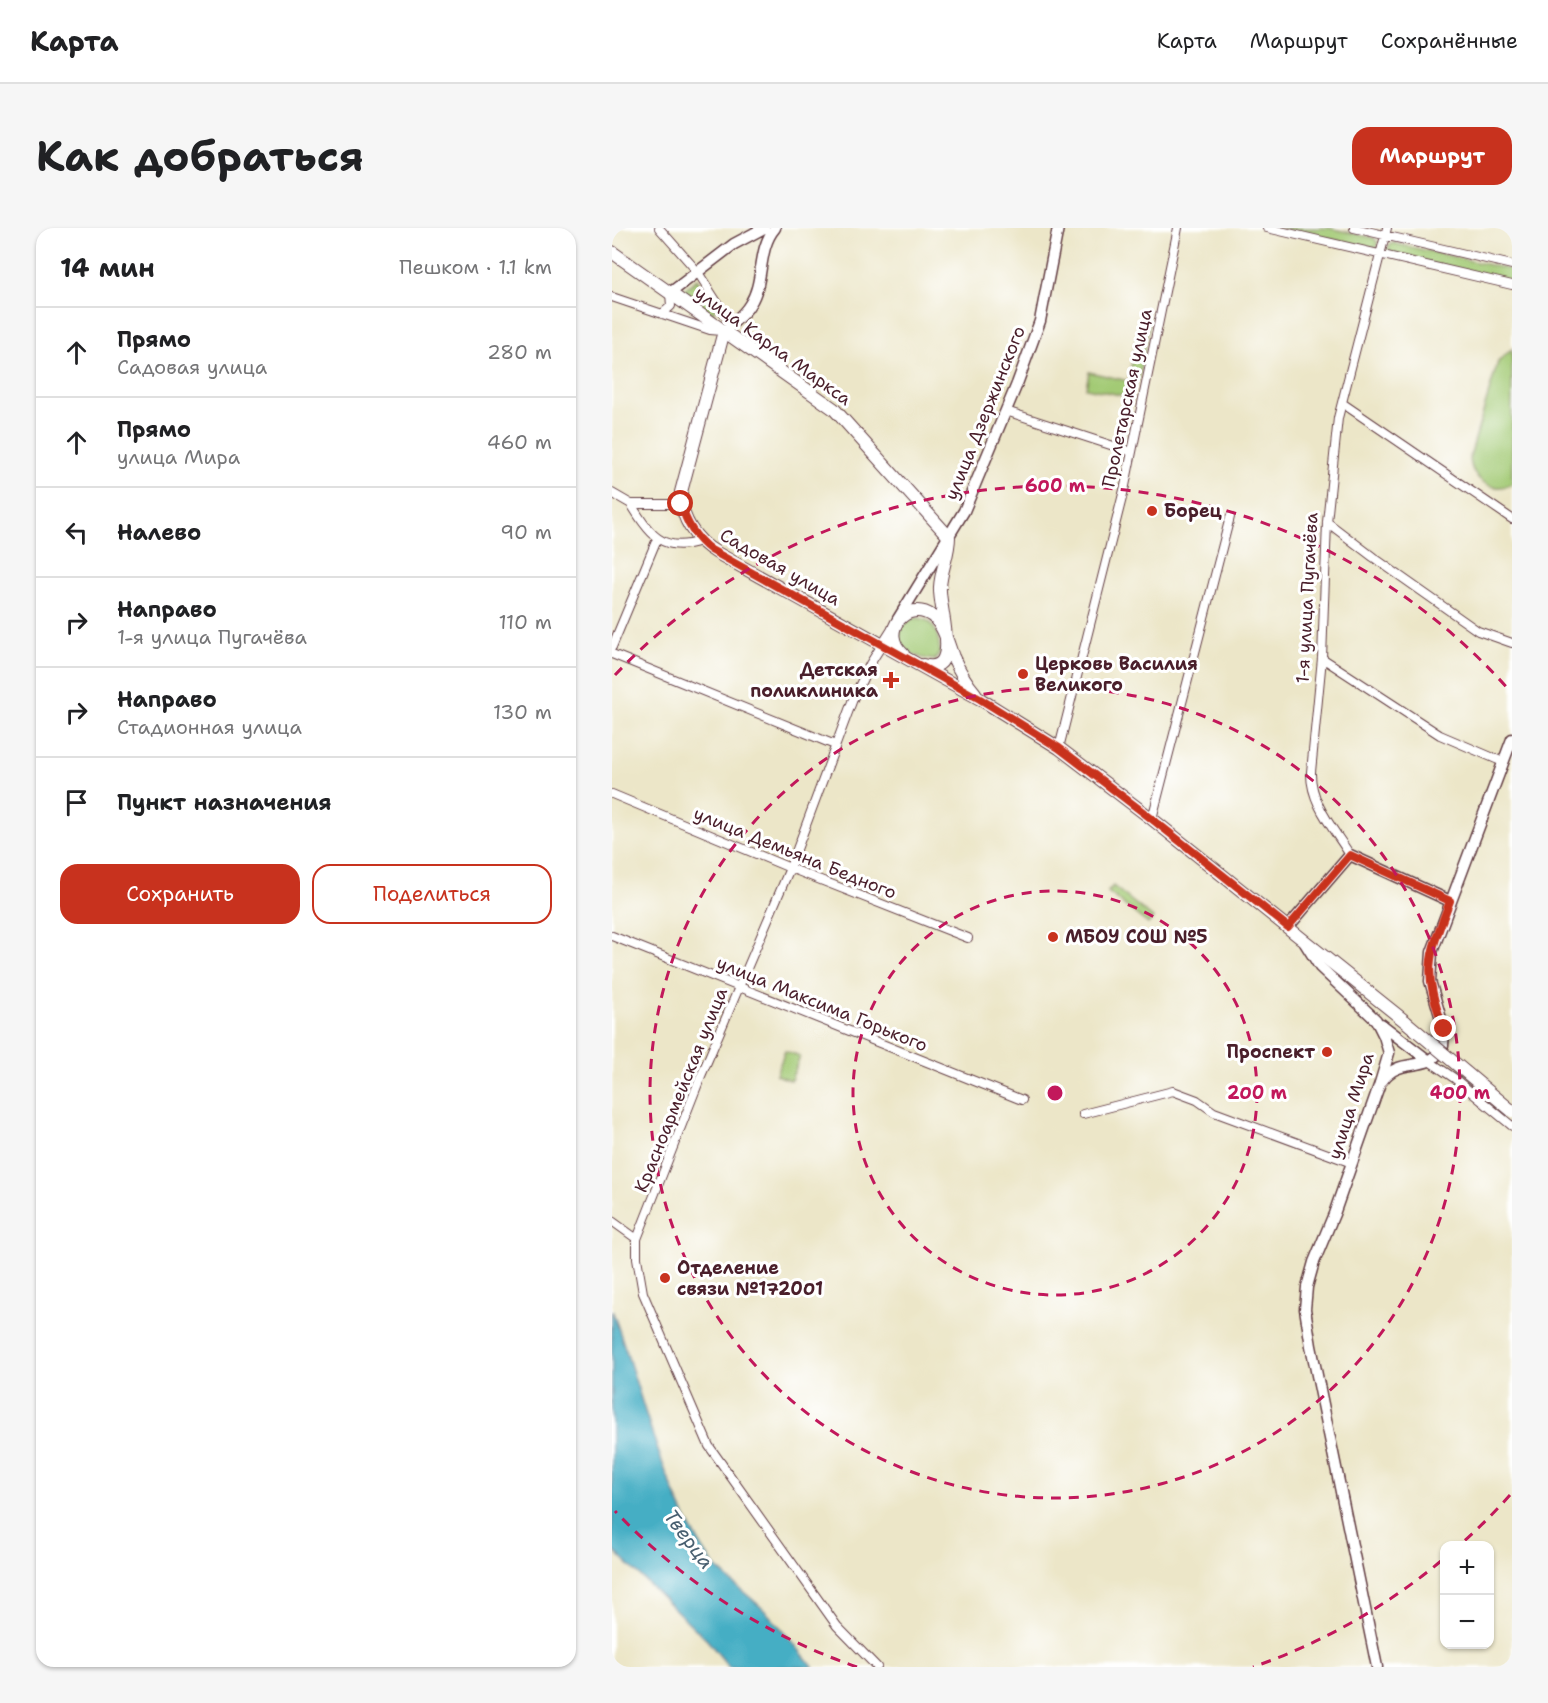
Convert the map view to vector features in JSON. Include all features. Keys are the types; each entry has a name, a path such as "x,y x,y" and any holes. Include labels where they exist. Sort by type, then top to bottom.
{"main road":[{"name":"улица Карла Маркса","path":"612,252 670,293 727,328 837,412 949,537"},
{"path":"681,504 683,480 727,328"},
{"name":"Садовая улица","path":"681,504 687,521 700,541 717,553 910,660"},
{"path":"946,638 936,620 926,613 912,612 897,621 893,632 894,642 899,651 910,660 931,667 939,664 946,656 946,638 940,603 940,586 949,537"},
{"name":"улица Мира","path":"946,638 964,678 980,699"},
{"name":"улица Мира","path":"910,660 980,699 1059,748 1301,938"},
{"path":"1301,938 1512,1111"}],"street":[{"name":"улица Карла Маркса","path":"659,228 697,272 727,328"},
{"path":"662,314 670,306 670,293 734,244 764,228"},
{"path":"612,297 710,330 727,328 751,303 758,285 765,246 775,228"},
{"name":"улица Дзержинского","path":"897,621 964,511 1006,411 1037,332 1058,228"},
{"name":"Пролетарская улица","path":"1059,748 1132,452 1178,228"},
{"path":"1267,228 1512,285"},
{"path":"1354,228 1386,232 1512,265"},
{"name":"1-я улица Пугачёва","path":"1350,855 1319,806 1311,785 1311,772 1322,658 1327,522 1338,418 1386,232"},
{"path":"1342,403 1512,519"},
{"path":"1006,411 1132,452"},
{"path":"612,493 631,504 657,539 669,544 681,545 700,541"},
{"path":"631,504 681,504"},
{"path":"1152,819 1230,517"},
{"path":"1327,522 1478,631 1512,643"},
{"path":"612,647 657,539"},
{"name":"Красноармейская улица","path":"876,1667 837,1626 709,1446 643,1293 637,1258 637,1239 701,1076 790,868 853,699 897,621"},
{"path":"612,654 835,745"},
{"path":"1322,658 1440,735 1503,762"},
{"path":"1389,1053 1395,1061 1417,1065 1429,1061 1441,1050 1445,1037 1444,1029 1432,992 1429,969 1433,946 1512,739"},
{"name":"улица Демьяна Бедного","path":"612,794 790,868 968,938"},
{"path":"1288,927 1350,855 1450,901"},
{"name":"улица Максима Горького","path":"612,936 1022,1100"},
{"name":"улица Мира","path":"1301,938 1320,967 1376,1020 1389,1053 1352,1163 1314,1262 1306,1294 1305,1309 1377,1667"},
{"path":"1376,1020 1454,1078 1512,1126"},
{"path":"1380,1083 1390,1071 1405,1064"},
{"path":"1083,1114 1173,1091 1197,1100 1214,1112 1352,1163"},
{"path":"612,1221 637,1239"}],"green space":[{"path":"1277,228 1329,228 1374,238 1378,243 1375,249"},
{"path":"1393,243 1512,270 1512,283 1391,255 1388,251 1389,245"},
{"path":"697,279 715,308 714,312 709,313 681,292"},
{"path":"1140,318 1150,320 1139,380 1129,378"},
{"path":"1512,349 1512,484 1497,487 1483,482 1478,477 1471,464 1470,456 1498,362"},
{"path":"1089,372 1133,382 1130,397 1086,388"},
{"path":"915,618 927,621 934,629 940,652 935,660 922,658 909,652 901,643 902,628 906,622"},
{"path":"1113,886 1153,918 1148,924 1108,892"},
{"path":"785,1051 800,1056 791,1080 776,1075"}],"water":[{"name":"Тверца","path":"612,1310 665,1471 693,1532 716,1567 765,1611 813,1667 729,1667 707,1640 612,1549"}],"place":[{"name":"Борец","path":"1152,511"},
{"name":"Церковь Василия Великого","path":"1023,674"},
{"name":"Детская поликлиника","path":"891,680"},
{"name":"МБОУ СОШ №5","path":"1053,937"},
{"name":"Проспект","path":"1327,1052"},
{"name":"Отделение связи №172001","path":"665,1278"}],"route":[{"path":"681,504 693,532 711,550 980,699 1059,748 1288,927 1350,855 1450,901 1433,946 1429,969 1432,992 1444,1029"}]}
